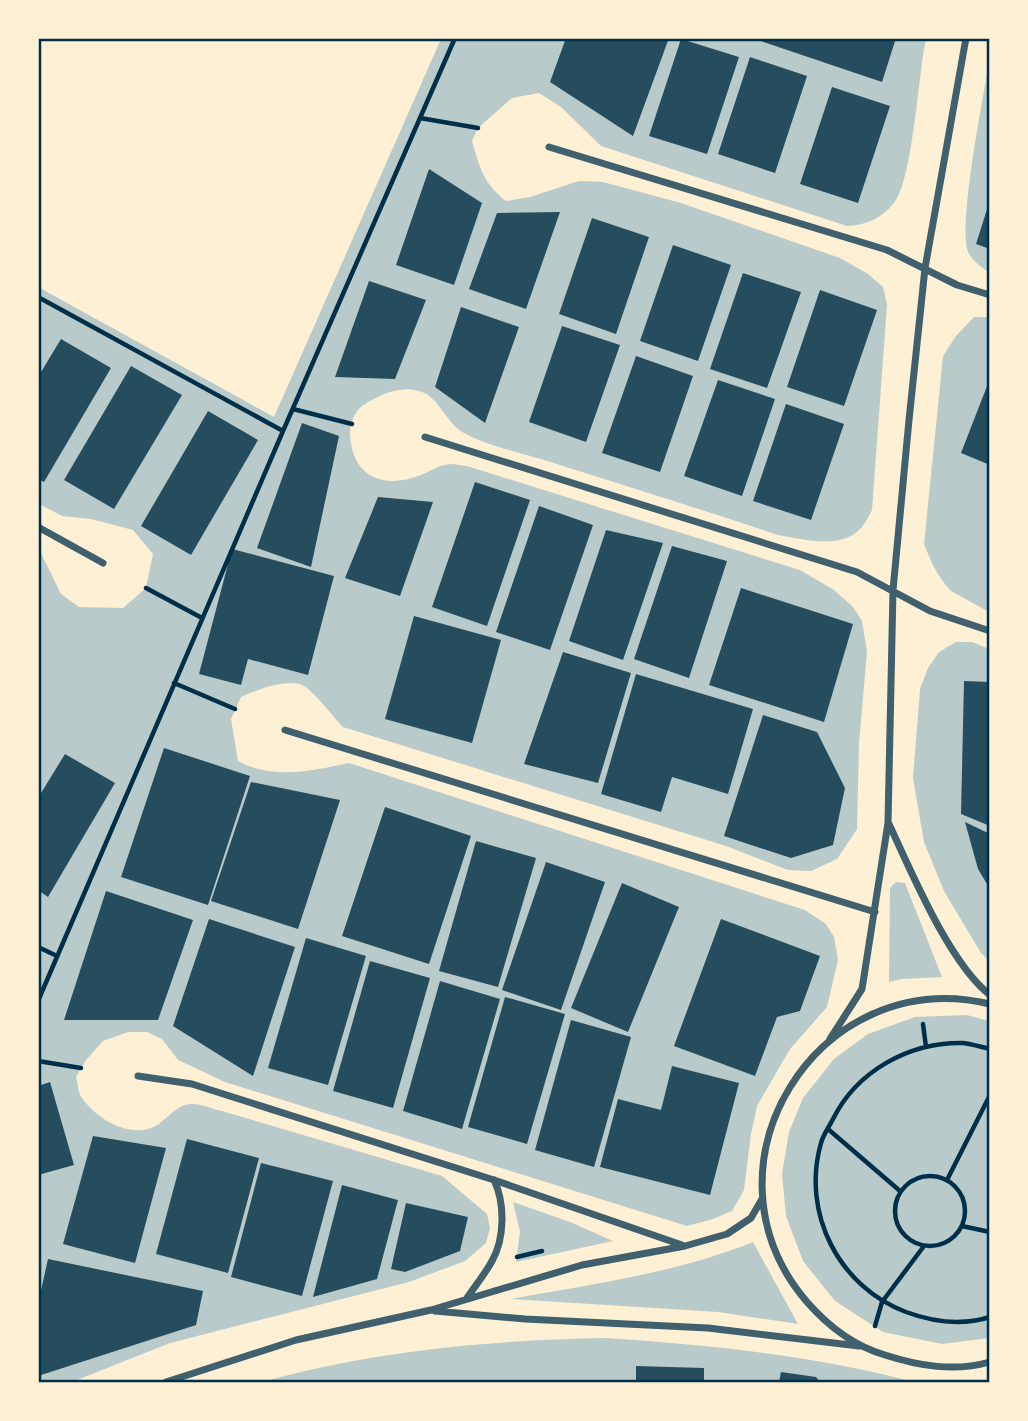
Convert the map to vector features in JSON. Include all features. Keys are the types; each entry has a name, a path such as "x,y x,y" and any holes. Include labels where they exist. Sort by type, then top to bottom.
{"street":[{"path":"831,1039 862,989 888,823 893,590 925,268 966,38"},
{"path":"549,147 887,250 957,285 989,295"},
{"path":"425,437 857,572 930,611 989,631"},
{"path":"38,527 103,563"},
{"path":"285,730 874,912"},
{"path":"888,823 953,950 989,995"},
{"path":"861,1346 823,1320 793,1285 772,1244 762,1199 762,1163 770,1127 784,1094 805,1064 831,1039 873,1014 896,1006 948,998 989,1004"},
{"path":"138,1076 192,1084 494,1180 685,1246"},
{"path":"467,1299 494,1259 502,1229 499,1191 494,1180"},
{"path":"166,1382 296,1340 431,1310 582,1265 685,1246 727,1234 751,1218 762,1199"},
{"path":"431,1310 526,1319 708,1328 861,1346 916,1365 950,1367 989,1362"}],"path":[{"path":"38,1001 173,683 455,38"},
{"path":"420,118 478,128"},
{"path":"38,297 283,431"},
{"path":"293,409 352,424"},
{"path":"146,588 202,618"},
{"path":"173,683 235,709"},
{"path":"38,947 57,956"},
{"path":"922,1017 926,1047"},
{"path":"989,1049 964,1043 918,1048 875,1068 842,1101 821,1142 815,1189 825,1234 849,1274 883,1302 929,1320 974,1322 989,1317"},
{"path":"38,1060 80,1068"},
{"path":"947,1180 989,1094"},
{"path":"828,1129 900,1192"},
{"path":"926,1176 947,1180 956,1186 965,1205 962,1226 948,1242 938,1245 924,1246 907,1238 896,1222 894,1212 900,1192 916,1178 926,1176"},
{"path":"962,1226 989,1232"},
{"path":"875,1326 883,1302 924,1246"}],"shaded area":[{"path":"441,39 926,39 910,150 901,191 884,213 861,224 847,226 601,146 561,107 539,93 512,98 478,128 472,141 487,181 506,201 530,197 579,181 603,182 681,203 840,258 868,274 883,287 887,305 872,510 862,527 852,535 821,541 778,535 498,447 458,429 428,395 414,390 390,392 362,406 355,415 350,430 352,449 357,461 363,470 382,480 407,479 453,464 467,466 800,570 834,590 853,607 862,621 867,652 859,743 857,829 837,859 811,871 788,870 726,846 343,727 310,691 293,683 270,686 241,697 231,719 238,761 251,767 278,772 306,771 349,763 805,910 826,924 834,937 838,960 827,1007 790,1049 757,1106 744,1190 732,1211 687,1226 225,1082 178,1060 162,1039 147,1032 128,1032 103,1041 86,1060 76,1077 82,1098 95,1112 111,1123 130,1130 148,1129 184,1105 206,1106 442,1176 487,1214 490,1228 486,1243 465,1261 409,1282 170,1343 72,1382 39,1382 39,549 61,594 79,607 123,608 146,588 153,554 133,530 91,519 62,516 39,504 38,287 274,417"},
{"path":"989,63 989,272 969,254 966,219"},
{"path":"974,317 989,317 989,612 951,591 935,569 924,544 943,356 956,336"},
{"path":"956,642 972,642 989,649 989,961 981,953 944,891 924,842 913,778 920,689 928,668 939,652"},
{"path":"896,882 905,883 942,977 889,982 890,888"},
{"path":"967,1015 989,1021 989,1338 942,1344 883,1332 835,1301 803,1261 786,1216 782,1174 789,1132 803,1098 834,1059 868,1034 915,1017"},
{"path":"513,1202 613,1241 516,1262 520,1232"},
{"path":"753,1242 798,1324 718,1312 511,1299 664,1270"},
{"path":"605,1338 761,1352 914,1382 262,1382 346,1362 432,1349 519,1341"}],"building":[{"path":"566,38 669,38 633,136 550,82"},
{"path":"752,38 896,38 882,82"},
{"path":"681,39 739,57 707,154 649,136"},
{"path":"750,57 807,76 775,173 718,154"},
{"path":"832,87 890,106 858,203 800,184"},
{"path":"429,169 482,203 454,285 396,265"},
{"path":"990,204 990,249 976,244"},
{"path":"560,212 526,309 469,289 497,213"},
{"path":"592,218 649,237 616,334 559,314"},
{"path":"673,245 731,265 698,361 640,341"},
{"path":"743,273 801,292 767,388 710,369"},
{"path":"369,281 426,300 395,379 335,377"},
{"path":"820,290 877,310 844,406 787,387"},
{"path":"461,307 519,327 485,423 435,387"},
{"path":"562,326 620,345 586,442 529,422"},
{"path":"61,339 111,368 44,482 38,479 38,377"},
{"path":"636,356 693,376 660,472 602,453"},
{"path":"131,366 182,395 114,509 64,480"},
{"path":"718,380 775,399 742,496 684,476"},
{"path":"990,381 990,465 961,453"},
{"path":"786,404 844,424 811,520 753,501"},
{"path":"208,411 258,440 191,555 141,526"},
{"path":"302,423 339,436 311,567 257,548"},
{"path":"475,482 530,500 487,626 432,607"},
{"path":"378,497 433,502 400,596 345,578"},
{"path":"539,506 593,525 550,650 496,632"},
{"path":"606,530 663,543 623,660 569,641"},
{"path":"672,546 727,561 689,678 634,659"},
{"path":"232,549 334,576 308,675 248,659 241,685 199,674"},
{"path":"741,588 853,624 824,722 709,685"},
{"path":"414,616 501,640 472,743 385,719"},
{"path":"563,652 631,673 598,783 524,764"},
{"path":"636,674 753,709 728,794 672,777 661,812 601,794"},
{"path":"964,681 990,682 990,826 961,814"},
{"path":"763,715 817,732 845,788 833,845 791,858 724,836"},
{"path":"164,748 250,776 208,905 121,877"},
{"path":"65,754 115,783 48,897 38,890 38,798"},
{"path":"251,782 340,800 298,929 211,901"},
{"path":"385,807 471,836 429,964 342,936"},
{"path":"965,822 990,834 990,889 978,869"},
{"path":"476,841 536,858 498,987 439,971"},
{"path":"546,862 605,882 561,1010 502,990"},
{"path":"622,883 679,907 628,1032 571,1008"},
{"path":"106,891 193,920 158,1020 64,1020"},
{"path":"209,919 295,947 253,1076 173,1026"},
{"path":"721,919 820,956 800,1011 777,1017 755,1076 674,1046"},
{"path":"306,938 366,956 328,1085 268,1068"},
{"path":"370,961 430,978 393,1108 333,1091"},
{"path":"440,981 500,999 462,1129 403,1111"},
{"path":"505,997 565,1014 527,1144 468,1127"},
{"path":"571,1020 631,1037 594,1167 535,1150"},
{"path":"672,1066 739,1083 710,1195 600,1167 618,1099 661,1110"},
{"path":"50,1082 74,1165 38,1175 38,1086"},
{"path":"93,1136 166,1148 135,1263 63,1244"},
{"path":"187,1139 259,1158 228,1273 156,1254"},
{"path":"261,1163 333,1181 302,1296 231,1277"},
{"path":"342,1185 398,1200 377,1279 313,1297"},
{"path":"406,1203 468,1217 460,1251 405,1272 391,1269"},
{"path":"48,1259 203,1291 196,1325 38,1376 38,1304"},
{"path":"636,1366 704,1368 704,1382 636,1382"},
{"path":"781,1372 816,1377 820,1382 779,1382"}]}
